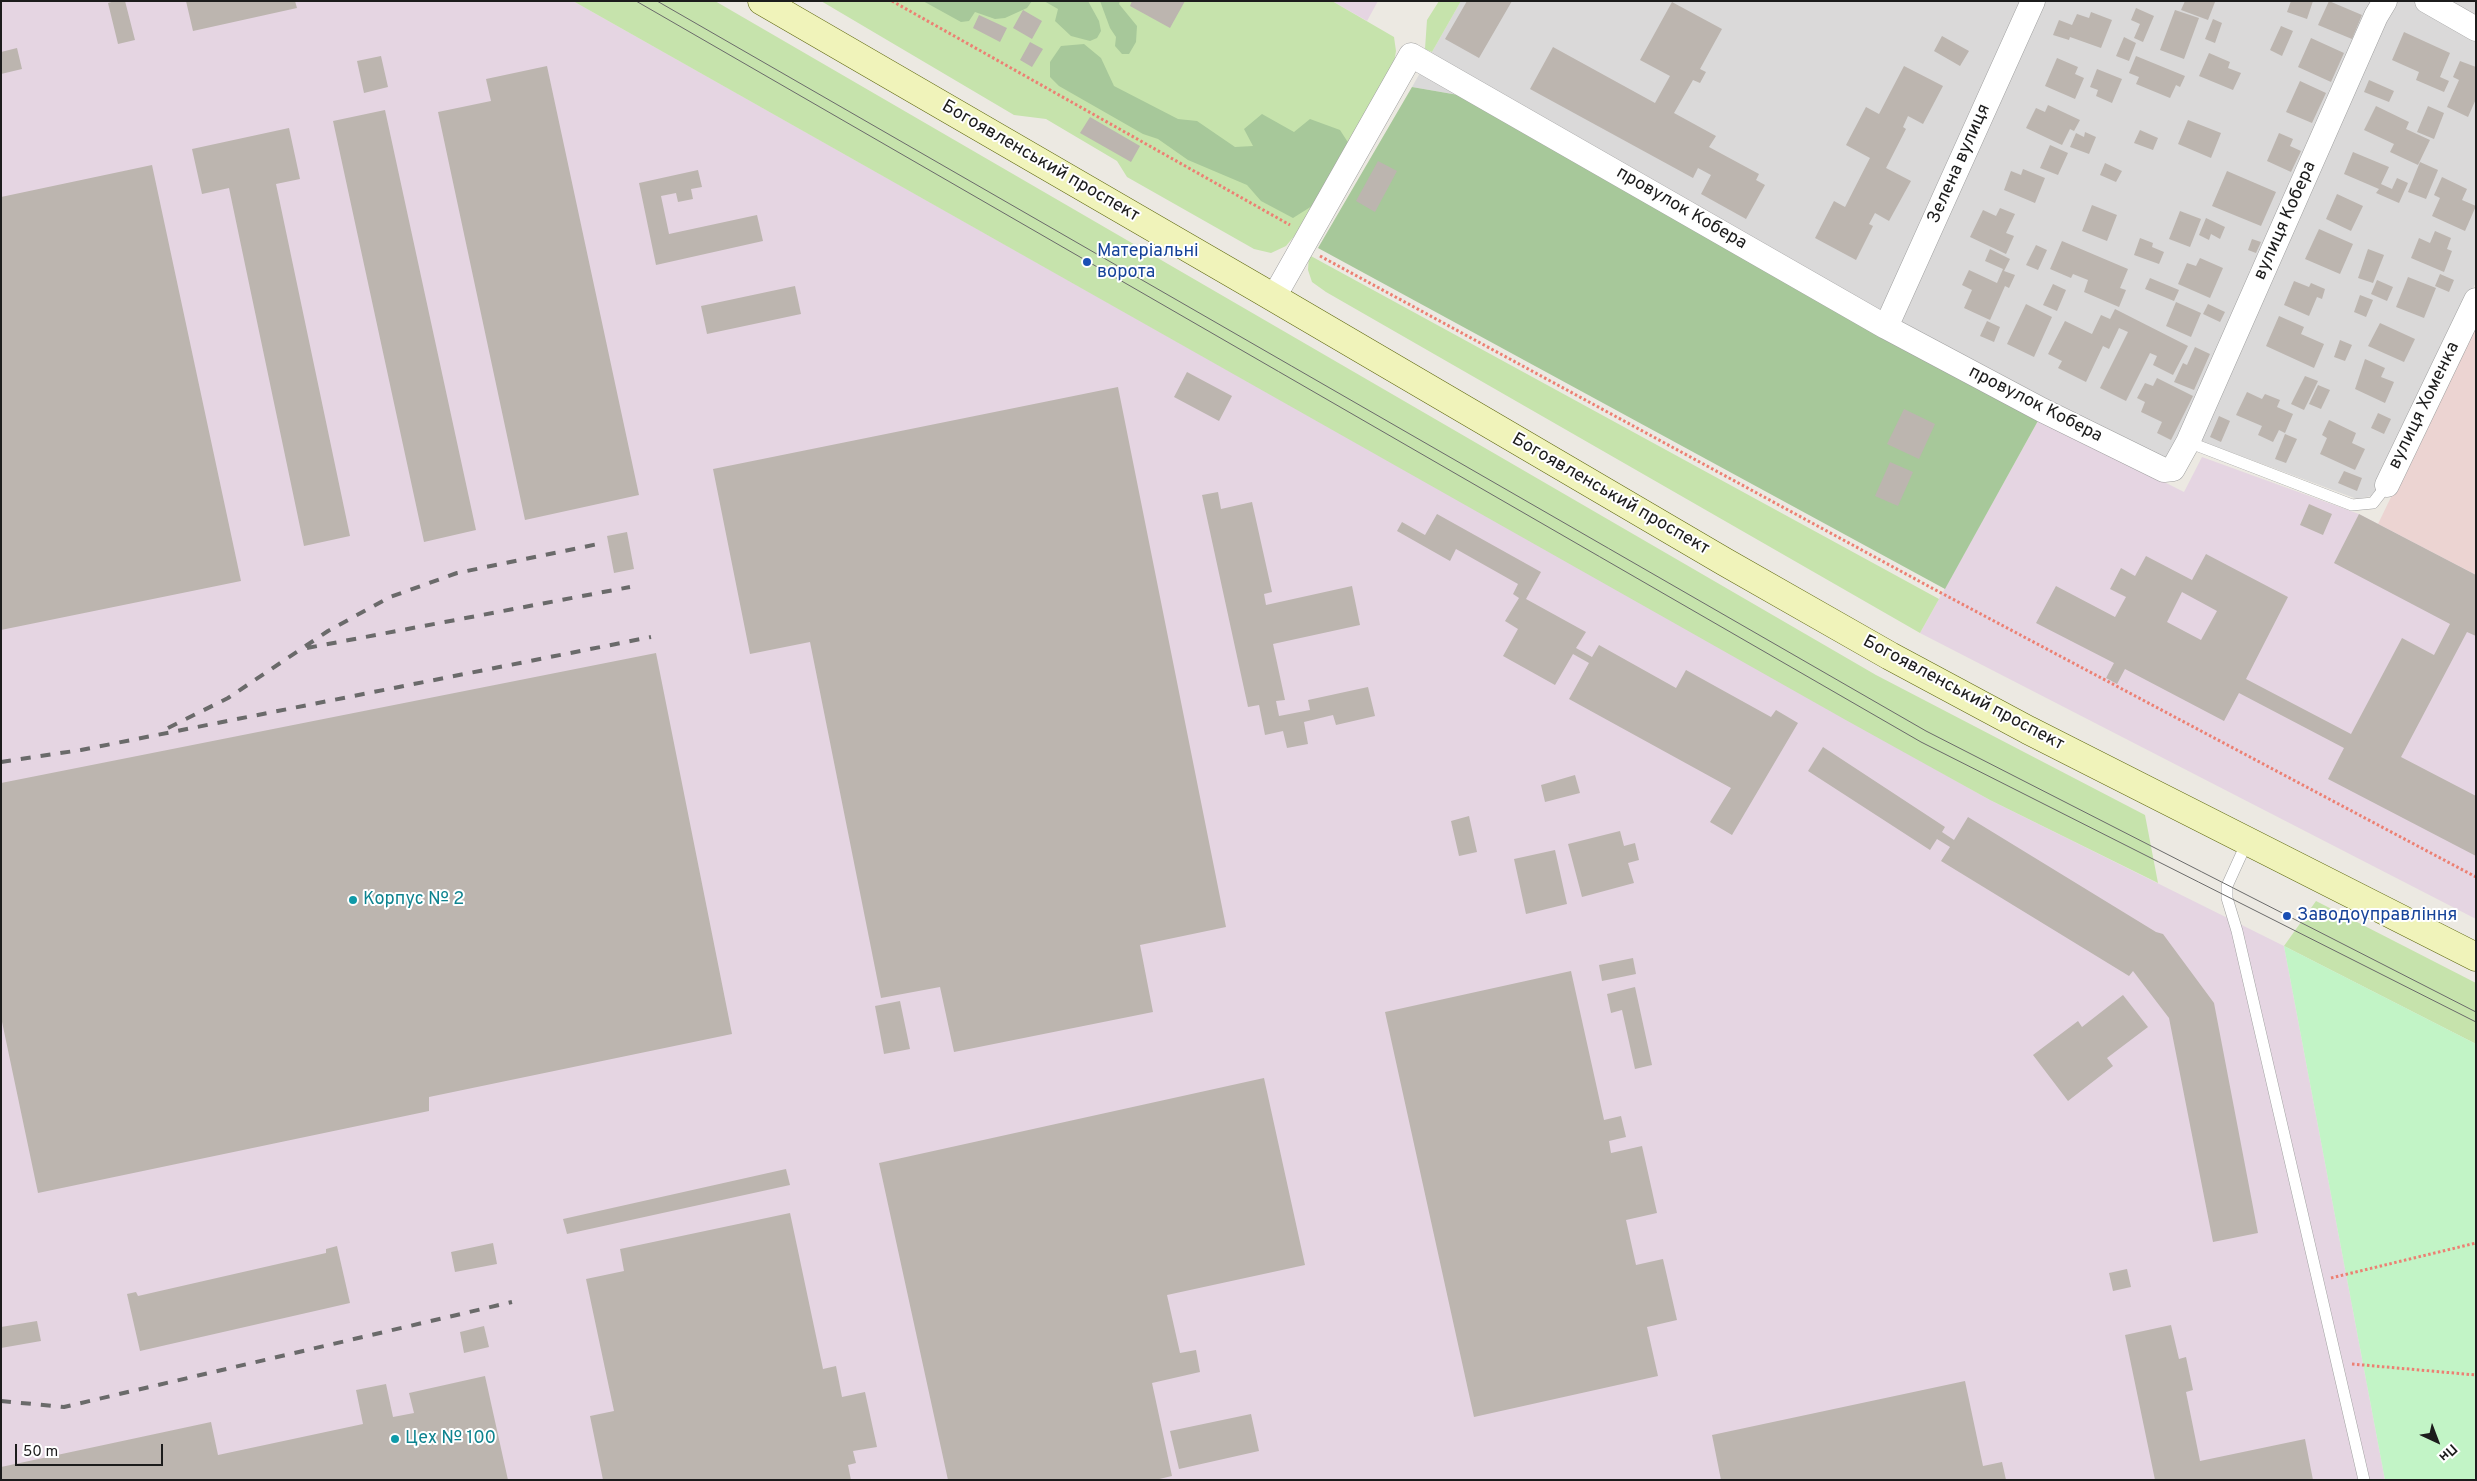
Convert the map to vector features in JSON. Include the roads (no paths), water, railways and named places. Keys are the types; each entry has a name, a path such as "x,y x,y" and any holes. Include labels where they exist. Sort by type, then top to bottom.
{"main road":[{"name":"Богоявленський проспект","path":"762,1 1274,297 1498,430 1882,651 2028,730 2476,957"}],"street":[{"name":"Зелена вулиця","path":"1886,327 2033,1"},
{"name":"вулиця Кобера","path":"2188,442 2376,16 2386,1"},
{"path":"2428,1 2476,29"},
{"name":"провулок Кобера","path":"1274,297 1411,55 1886,327 2042,410 2164,470 2173,469 2188,442"},
{"name":"вулиця Хоменка","path":"2387,485 2476,300"}],"lane":[{"path":"2188,442 2352,505 2373,503 2387,485"},
{"path":"2247,842 2227,886 2227,898 2237,931 2364,1480"}],"tram line":[{"path":"636,1 1921,742 2476,1022"},
{"path":"657,1 1926,731 2476,1012"}],"railway":[{"path":"168,728 228,698 328,631 390,597 457,573 598,544"},
{"path":"307,648 630,587"},
{"path":"1,762 81,750 651,637"},
{"path":"1,1401 64,1407 512,1302"}],"place":[{"name":"Матеріальні ворота","path":"1087,262"},
{"name":"Корпус № 2","path":"353,900"},
{"name":"Заводоуправління","path":"2287,916"},
{"name":"Цех № 100","path":"395,1439"}]}
